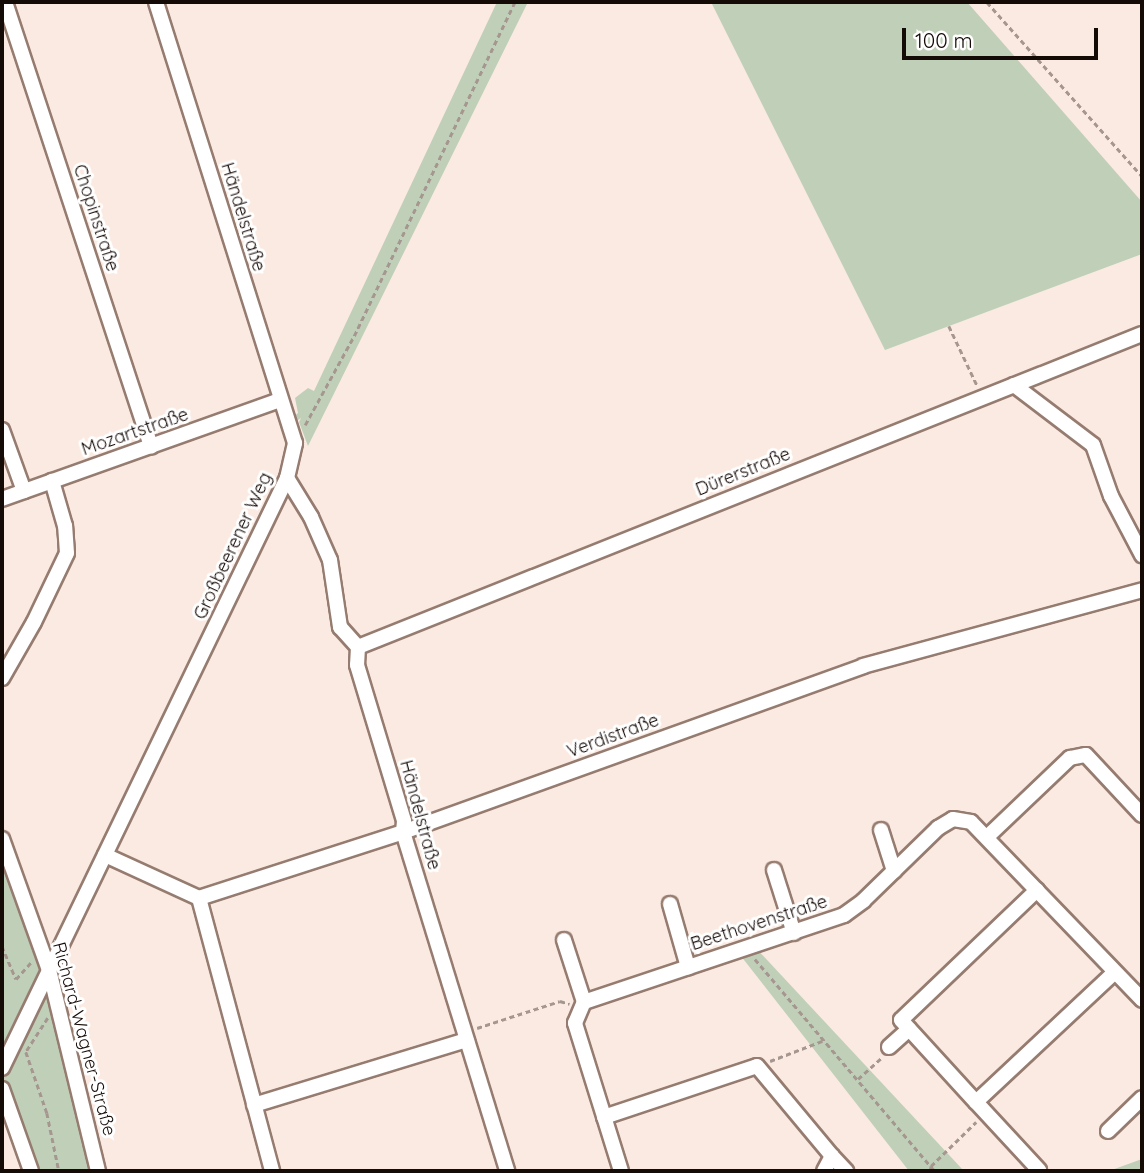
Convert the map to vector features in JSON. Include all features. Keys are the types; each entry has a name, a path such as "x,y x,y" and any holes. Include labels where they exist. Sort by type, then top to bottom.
{"street":[{"name":"Chopinstraße","path":"5,2 152,447"},
{"name":"Händelstraße","path":"156,2 295,443"},
{"name":"Dürerstraße","path":"358,646 1142,334"},
{"path":"1014,385 1093,445 1111,496 1142,555"},
{"name":"Mozartstraße","path":"2,499 280,400"},
{"path":"2,430 24,491"},
{"name":"Großbeerener Weg","path":"2,1068 287,478 295,443"},
{"name":"Händelstraße","path":"287,478 311,517 330,560 340,627 358,646 357,665 404,821 402,832 507,1171"},
{"path":"2,678 34,622 67,553 65,526 52,481"},
{"name":"Verdistraße","path":"200,898 402,832 863,666 1142,590"},
{"path":"987,837 1070,758 1086,755 1142,815"},
{"name":"Beethovenstraße","path":"584,1002 844,915 938,828 953,820 971,822 987,837 1142,1000"},
{"path":"881,830 894,871"},
{"name":"Richard-Wagner-Straße","path":"2,839 49,970 98,1171"},
{"path":"105,855 200,898 272,1171"},
{"path":"774,870 794,933"},
{"path":"1037,890 901,1020 1039,1170"},
{"path":"670,904 688,967"},
{"path":"564,940 584,1002 575,1023 621,1171"},
{"path":"981,1107 1115,972"},
{"path":"889,1047 909,1029"},
{"path":"254,1105 465,1036"},
{"path":"604,1117 757,1066 846,1171"},
{"path":"2,1089 31,1171"},
{"path":"1108,1131 1142,1098"},
{"path":"824,1171 832,1156"}],"path":[{"path":"295,443 354,336 515,2"},
{"path":"987,2 1142,176"},
{"path":"949,326 982,398"},
{"path":"2,946 16,979 38,954"},
{"path":"746,949 935,1171"},
{"path":"465,1036 560,1001 571,1005 584,1002"},
{"path":"54,1008 26,1052 47,1113 59,1171"},
{"path":"757,1066 824,1040"},
{"path":"857,1079 887,1052 889,1047"},
{"path":"930,1171 931,1166 981,1107"}],"green space":[{"path":"497,2 528,2 308,446 299,422 301,418 292,424 290,420 298,413 295,398 308,388 314,391"},
{"path":"711,2 967,2 1142,202 1142,254 885,350"},
{"path":"2,839 49,970 98,1171 31,1171 2,1089"},
{"path":"754,946 964,1171 909,1171 737,951"},
{"path":"1142,1159 1142,1171 1109,1171"}]}
